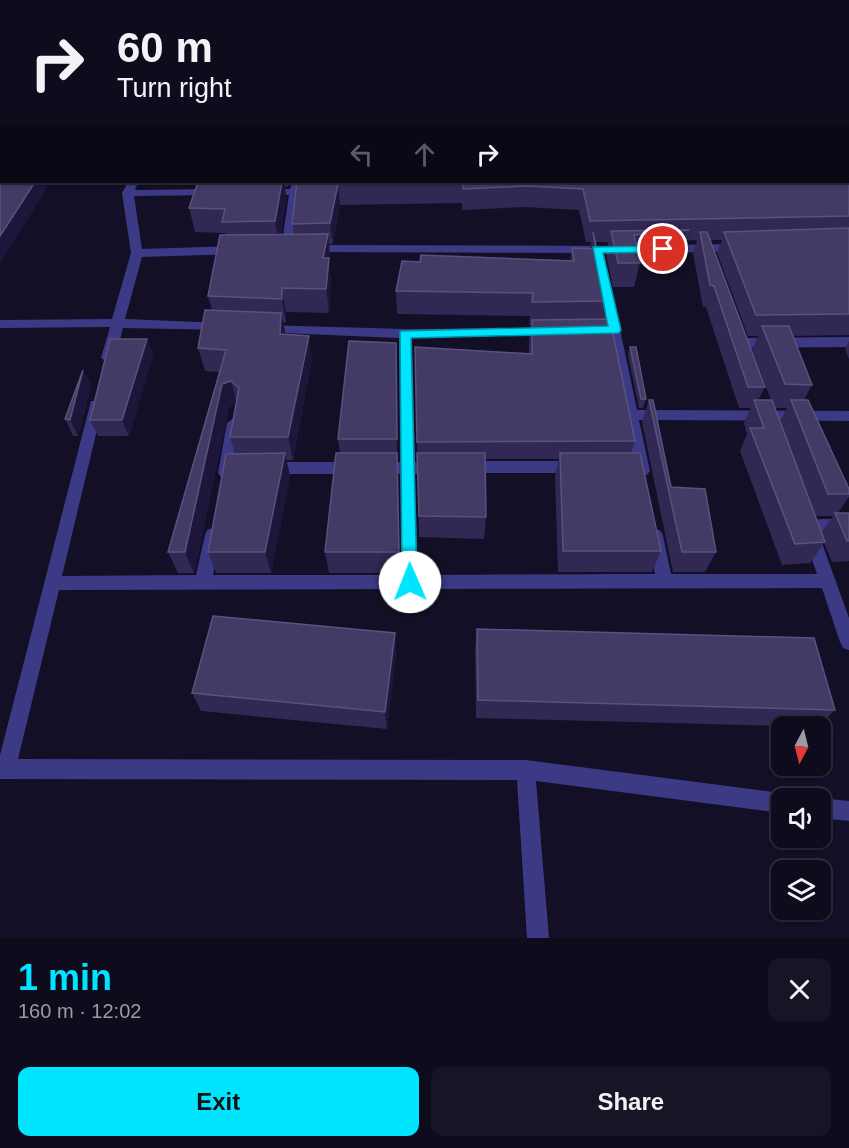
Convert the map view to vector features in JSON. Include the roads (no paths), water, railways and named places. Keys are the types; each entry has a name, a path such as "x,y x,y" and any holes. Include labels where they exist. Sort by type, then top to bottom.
{"street":[{"path":"105,369 136,253 131,187 202,187 224,192"},
{"path":"248,192 296,187 281,249 647,249 709,254 754,247"},
{"path":"136,253 252,250"},
{"path":"597,250 609,330 632,415 635,467 646,490"},
{"path":"0,324 116,324 232,328"},
{"path":"255,328 405,334 568,331"},
{"path":"405,334 410,582"},
{"path":"741,343 849,342"},
{"path":"99,391 3,769 526,770 771,802"},
{"path":"759,396 768,422"},
{"path":"222,491 238,468 236,411"},
{"path":"632,415 768,422 849,416"},
{"path":"238,468 594,467"},
{"path":"203,584 218,514"},
{"path":"849,525 806,520 849,642"},
{"path":"652,524 664,580"},
{"path":"52,583 829,581"},
{"path":"526,770 538,938"},
{"path":"831,809 849,811"}]}
